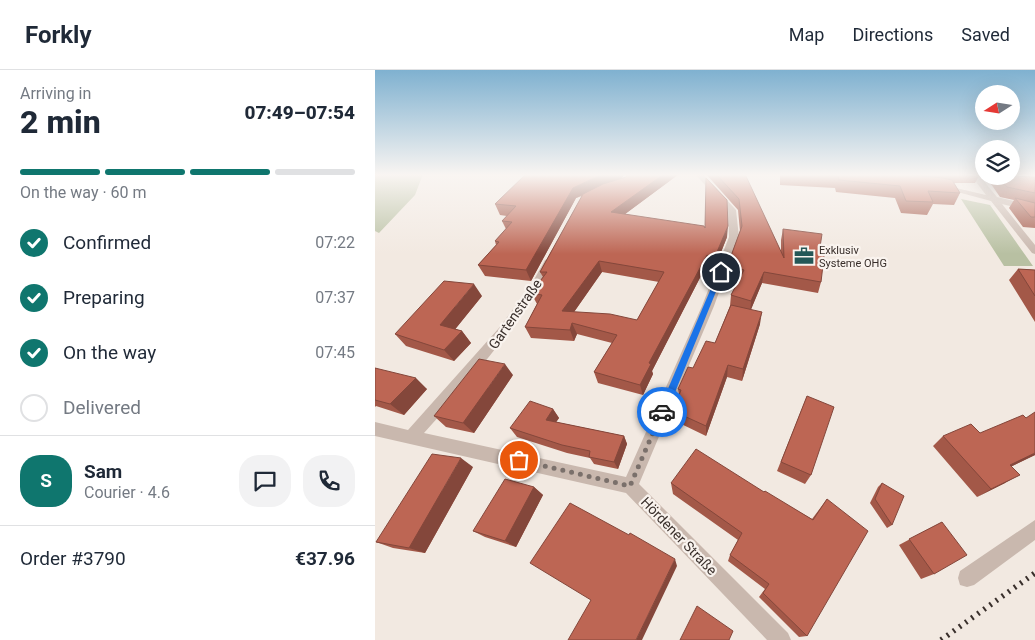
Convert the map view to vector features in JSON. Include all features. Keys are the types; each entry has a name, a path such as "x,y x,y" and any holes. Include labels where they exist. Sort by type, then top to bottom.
{"street":[{"name":"Hördener Straße","path":"723,201 732,210 734,237 708,306 630,486 781,640"},
{"path":"994,201 1035,251"},
{"path":"999,201 1035,210"},
{"name":"Gartenstraße","path":"412,436 489,351 534,290 556,250"},
{"path":"375,429 630,486"},
{"path":"967,578 1035,529"}],"green space":[{"path":"375,201 410,201 379,233 375,231"},
{"path":"962,201 990,205 1033,266 1004,266"}],"building":[{"path":"499,201 566,201 526,270 478,265 499,242 495,241 512,222 502,221 516,206 495,204"},
{"path":"579,201 627,201 611,212 704,226 705,228 706,201 727,201 728,226 714,259 707,255 649,363 651,364 640,385 594,372 617,335 572,323 570,330 525,327 542,295 531,293 547,272 540,272","holes":["599,261 664,272 637,320 610,314 562,311"]},
{"path":"739,201 757,201 784,258 783,229 822,234 820,247 825,248 821,282 764,272 751,301 731,295 744,270 728,264 742,226"},
{"path":"906,201 932,201 933,202"},
{"path":"1017,201 1035,203 1035,217 1031,217"},
{"path":"1018,269 1035,270 1035,296"},
{"path":"444,281 474,284 440,325 462,331 444,350 395,334"},
{"path":"731,305 762,312 743,369 728,365 706,426 673,411 681,390 678,389 688,367 693,368 706,341 715,343"},
{"path":"479,359 505,364 463,423 434,416"},
{"path":"375,368 416,378 390,404 375,400"},
{"path":"807,396 834,407 811,475 781,462"},
{"path":"530,401 553,409 546,420 624,436 614,462 589,457 590,451 562,445 510,428"},
{"path":"1035,412 1035,453 1010,465 1020,475 991,489 943,436 971,424 980,433 1023,415 1026,418"},
{"path":"696,449 813,520 827,499 868,531 807,636 763,593 769,584 730,555 742,533 671,483"},
{"path":"432,454 461,458 409,548 376,542"},
{"path":"505,479 534,487 505,541 473,531"},
{"path":"882,483 904,496 892,525 875,499"},
{"path":"570,503 629,535 630,533 675,559 636,640 568,640 591,600 530,563"},
{"path":"942,522 967,555 934,574 909,539"},
{"path":"697,606 733,631 729,640 680,640"}],"railway":[{"path":"941,640 1035,573"}],"way so far":[{"path":"519,460 630,486 662,412"}],"place":[{"name":"Exklusiv Systeme OHG","path":"804,256"}],"route":[{"path":"662,412 721,272"}]}
